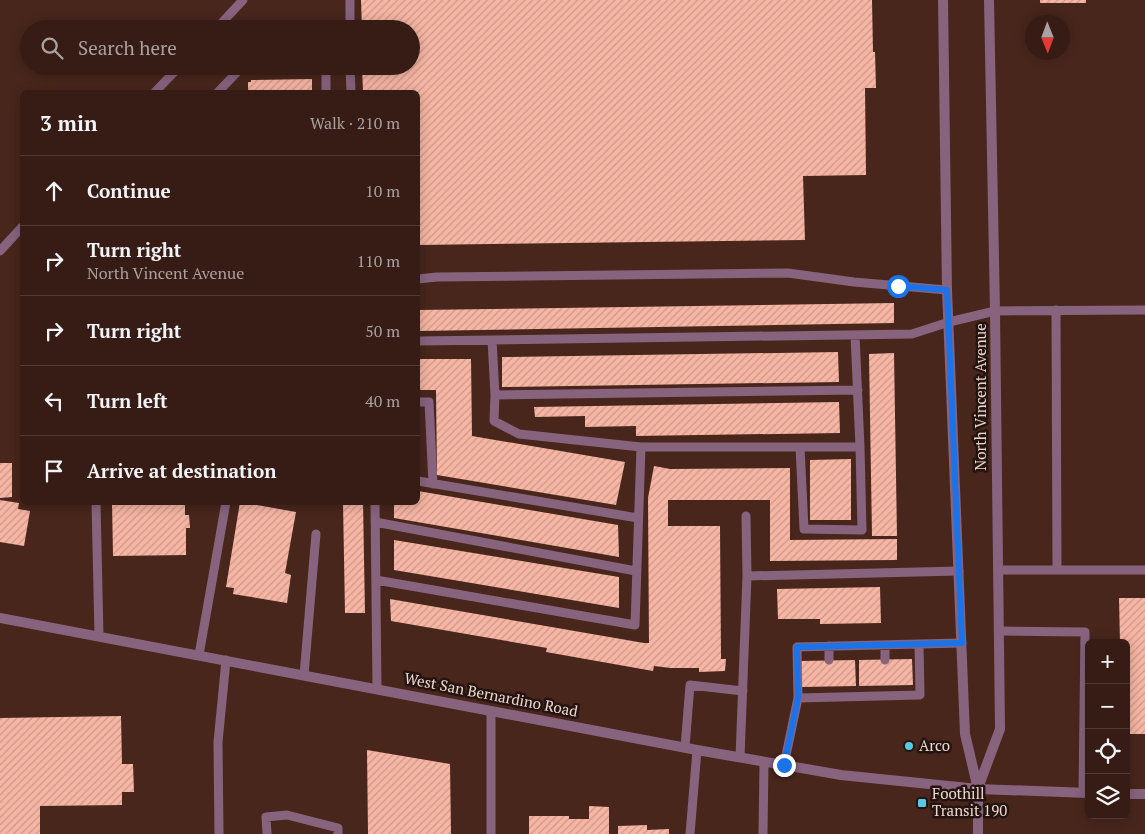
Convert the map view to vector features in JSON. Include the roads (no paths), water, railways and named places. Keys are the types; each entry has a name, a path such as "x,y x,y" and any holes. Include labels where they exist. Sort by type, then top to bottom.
{"street":[{"name":"North Vincent Avenue","path":"943,0 947,290 965,734 978,789 978,834"},
{"name":"North Vincent Avenue","path":"978,789 1000,729 989,0"},
{"name":"West San Bernardino Road","path":"0,618 697,750 841,775 978,789 1085,793"},
{"path":"1130,794 1145,794"}],"lane":[{"path":"225,20 244,0"},
{"path":"350,0 350,20"},
{"path":"157,90 171,75"},
{"path":"220,90 234,75"},
{"path":"326,75 326,90"},
{"path":"350,75 350,90"},
{"path":"0,251 20,229"},
{"path":"420,279 437,277 788,273 854,282 947,290"},
{"path":"1056,310 1057,570"},
{"path":"420,341 912,334 949,322 995,311 1145,310"},
{"path":"800,447 804,529 862,530 855,335"},
{"path":"492,340 495,395 494,421 520,434 641,447 860,447"},
{"path":"495,395 858,390"},
{"path":"420,402 428,402 433,484"},
{"path":"376,580 635,626 641,447"},
{"path":"420,481 638,518"},
{"path":"96,505 99,636"},
{"path":"198,655 225,505"},
{"path":"375,505 377,689"},
{"path":"740,757 747,576 746,516"},
{"path":"375,522 636,572"},
{"path":"304,675 316,534"},
{"path":"998,570 1145,570"},
{"path":"747,576 959,571"},
{"path":"999,631 1085,632 1086,774"},
{"path":"784,765 798,698 797,647 962,643"},
{"path":"798,698 920,696 919,644"},
{"path":"885,645 885,660"},
{"path":"829,646 830,660"},
{"path":"220,834 218,742 226,660"},
{"path":"685,747 690,685 743,691"},
{"path":"886,685 886,696"},
{"path":"830,687 831,697"},
{"path":"491,711 491,834"},
{"path":"690,834 697,750"},
{"path":"763,834 764,762"},
{"path":"266,834 266,816 287,815 338,828 338,834"}],"place":[{"name":"Arco","path":"909,746"},
{"name":"Foothill Transit 190","path":"922,803"}]}
